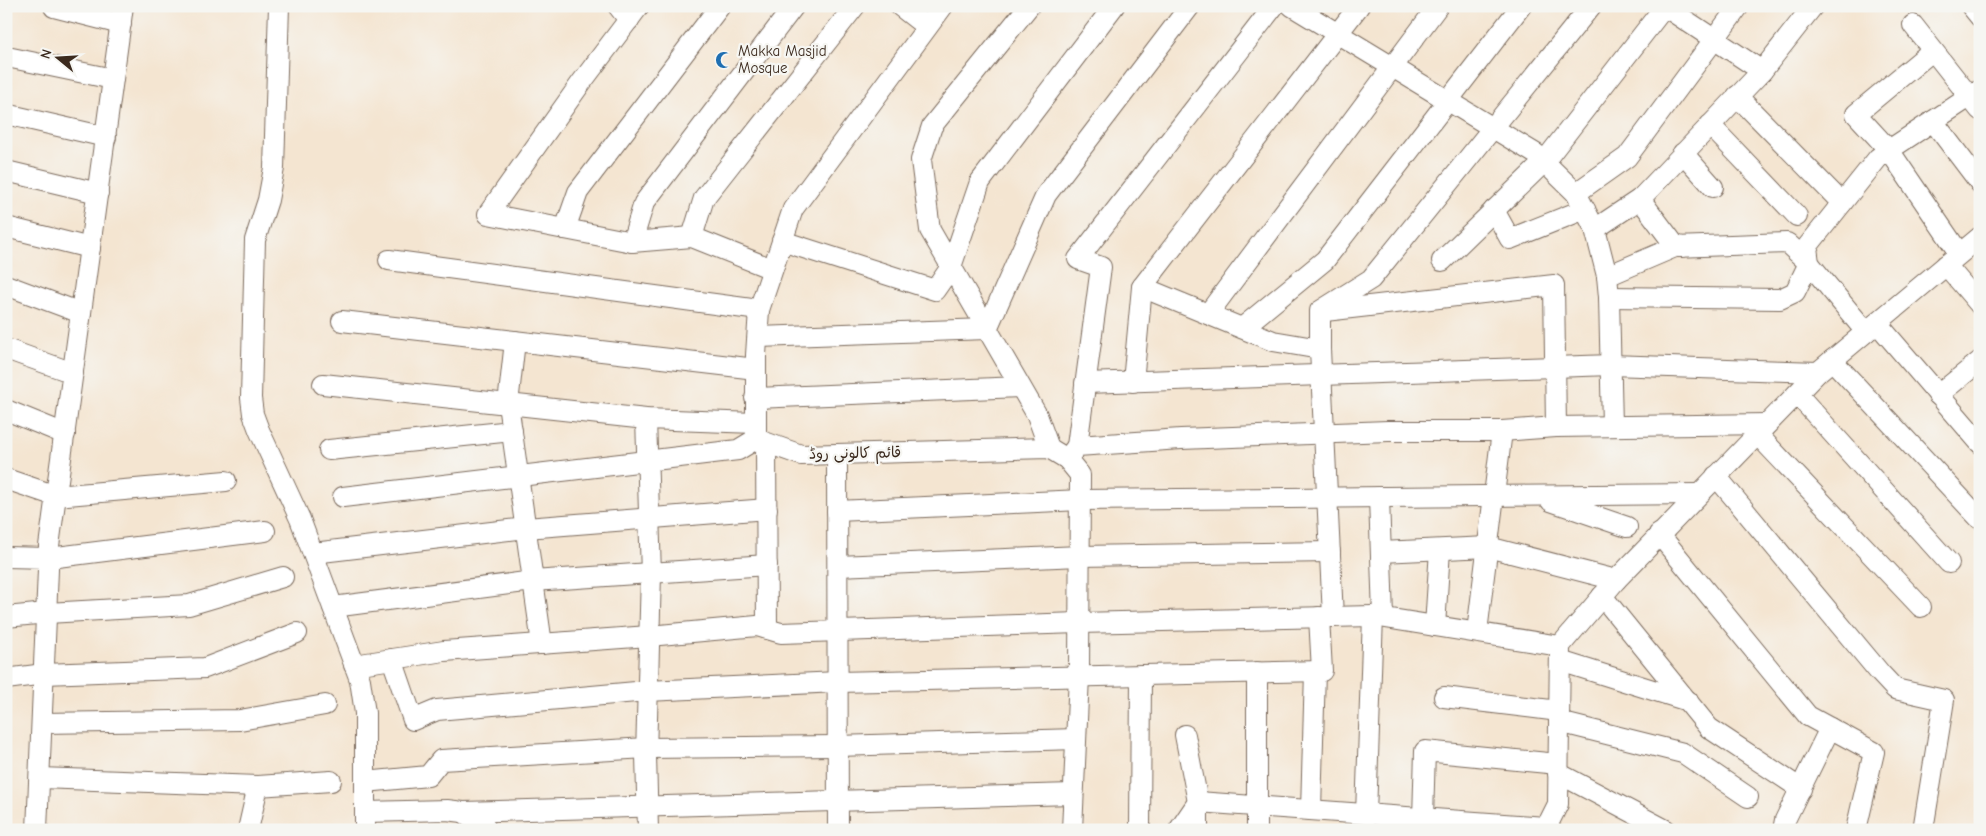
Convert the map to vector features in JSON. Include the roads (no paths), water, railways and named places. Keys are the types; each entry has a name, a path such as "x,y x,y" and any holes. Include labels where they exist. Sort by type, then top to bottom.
{"street":[{"path":"279,6 274,168 268,200 255,240 251,398 253,414 259,430 300,519 360,680 365,713 365,821 446,810 463,812 1073,794"},
{"path":"566,229 578,192 720,6"},
{"path":"632,242 644,203 794,6"},
{"path":"692,237 704,198 855,6"},
{"path":"900,6 926,28"},
{"path":"767,629 767,509 755,398 759,310 793,209 943,6"},
{"path":"1029,6 932,126 921,160 930,230 1037,415 1049,448 1072,453 1181,439 1388,431 1502,431 1612,426 1762,429 1921,607"},
{"path":"782,241 935,290 951,267 980,182 1114,6"},
{"path":"987,329 1046,195 1190,6"},
{"path":"1072,830 1078,676 1081,500 1080,474 1072,453 1085,383 1101,267 1078,258 1274,6"},
{"path":"1292,6 1536,154 1580,201 1595,229 1607,276 1612,426"},
{"path":"1133,382 1142,287 1359,6"},
{"path":"1208,314 1438,6"},
{"path":"1242,328 1325,260 1521,6"},
{"path":"1320,311 1372,279 1591,6"},
{"path":"1442,261 1544,162 1664,6 1762,71"},
{"path":"1494,210 1510,239 1580,201 1627,156 1739,6"},
{"path":"1595,229 1640,199 1762,71 1813,6"},
{"path":"1971,6 1980,16"},
{"path":"37,830 49,558 122,15 54,7"},
{"path":"629,11 581,83 488,214 632,242 692,237 772,269"},
{"path":"1609,297 1780,299 1795,292 1809,263 1807,247 1878,158 1934,121 1976,99 1932,51 1913,24"},
{"path":"1932,51 1856,114 1888,150 1968,249 1980,305"},
{"path":"7,57 113,78"},
{"path":"1738,96 1842,203"},
{"path":"6,114 106,137"},
{"path":"1934,121 1980,184"},
{"path":"1710,125 1797,216"},
{"path":"1684,153 1714,187"},
{"path":"6,171 98,193"},
{"path":"1640,199 1674,244 1681,247"},
{"path":"6,227 90,248"},
{"path":"1607,276 1675,247 1787,243 1938,394 1980,443"},
{"path":"1198,802 1547,829 1558,804 1560,654 1602,596 1659,534 1825,366 1968,249"},
{"path":"389,260 759,310"},
{"path":"6,285 81,313"},
{"path":"1320,311 1554,285 1556,428"},
{"path":"1142,287 1274,341 1320,349"},
{"path":"392,659 413,720 437,710 647,691 838,682 1322,671 1330,552 1321,376 1320,311"},
{"path":"342,321 756,369"},
{"path":"758,337 987,329"},
{"path":"515,341 508,404 542,644"},
{"path":"6,349 73,373"},
{"path":"1085,383 1610,365 1825,366 1979,518"},
{"path":"1938,394 1977,369"},
{"name":"قائم کالونی روڈ","path":"323,384 646,419 759,435 801,455 1049,448"},
{"path":"755,398 1020,387"},
{"path":"1797,394 1949,563"},
{"path":"6,410 65,434"},
{"path":"646,419 651,573 646,748 648,830"},
{"path":"1477,632 1502,431"},
{"path":"329,450 512,432"},
{"path":"343,497 738,450 759,435"},
{"path":"837,454 838,830"},
{"path":"1716,476 1880,673 1896,689 1944,700 1923,830"},
{"path":"6,479 56,496 226,481"},
{"path":"838,511 1081,500 1698,494"},
{"path":"1534,496 1627,527"},
{"path":"1366,814 1381,552 1379,497"},
{"path":"313,554 526,528 767,509"},
{"path":"6,556 49,558 265,532"},
{"path":"1659,534 1808,716 1874,752 1856,830"},
{"path":"1381,552 1488,547 1616,580"},
{"path":"1435,626 1440,550"},
{"path":"838,566 1080,556 1330,552"},
{"path":"333,608 533,582 767,565"},
{"path":"6,617 189,605 283,577"},
{"path":"1602,596 1709,728 1800,789"},
{"path":"354,665 444,651 757,626 780,634 1079,623 1378,616 1477,632 1560,654 1688,702"},
{"path":"6,679 44,674 205,668 297,633"},
{"path":"1311,810 1314,671"},
{"path":"1257,672 1257,830"},
{"path":"1140,830 1141,675"},
{"path":"1444,697 1559,717 1683,753 1748,797"},
{"path":"42,723 240,720 325,704"},
{"path":"1783,830 1785,820 1830,728"},
{"path":"1185,735 1198,802 1198,830"},
{"path":"365,782 428,776 441,760 646,748 837,746 1076,739"},
{"path":"1423,818 1425,750 1558,769 1666,830"},
{"path":"40,778 258,786 331,781"},
{"path":"248,830 258,786"},
{"path":"1179,830 1198,802"},
{"path":"463,812 487,830"}],"place":[{"name":"Makka Masjid Mosque","path":"724,60"}]}
